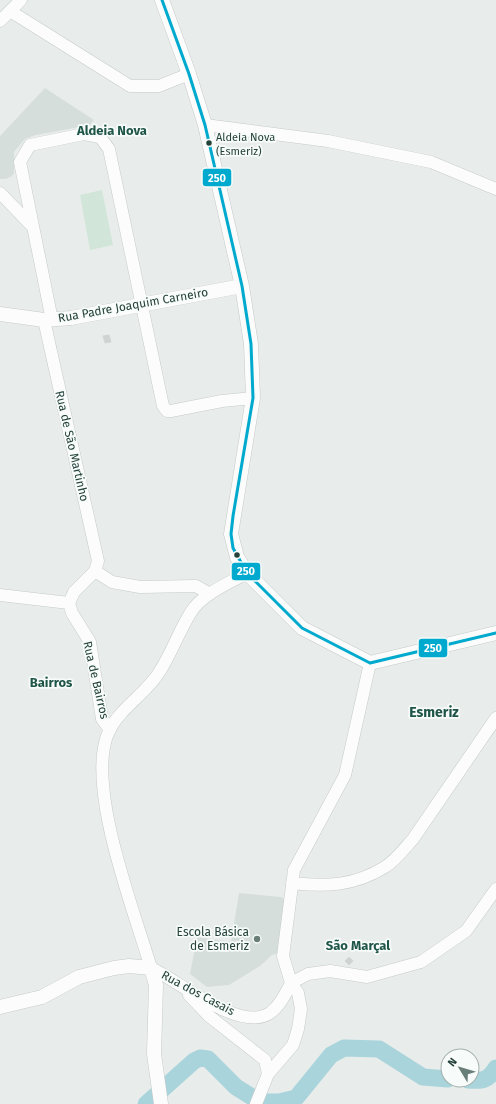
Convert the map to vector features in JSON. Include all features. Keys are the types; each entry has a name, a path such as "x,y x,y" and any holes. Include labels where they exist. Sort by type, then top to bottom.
{"street":[{"path":"0,21 21,0"},
{"path":"162,0 190,74 205,125 242,286 252,344 253,398 231,534 237,557 247,573 302,628 370,663 496,633"},
{"path":"10,11 130,86 159,86 190,74"},
{"path":"205,125 328,141 431,162 496,188"},
{"name":"Rua de São Martinho","path":"95,571 98,561 48,320 33,227 20,162 23,154 30,145 84,134 100,137 109,149 165,409 171,411 222,401 253,398"},
{"path":"0,193 33,227"},
{"name":"Rua Padre Joaquim Carneiro","path":"0,314 48,320 242,286"},
{"path":"0,595 70,603 74,592 95,571 112,582 140,587 196,586 210,594"},
{"path":"161,1104 154,1054 156,986 111,836 103,776 102,750 110,730 160,672 191,611 210,594 247,573"},
{"name":"Rua de Bairros","path":"70,603 72,613 90,642 102,719 110,730"},
{"path":"258,1099 268,1074 292,1046 298,1028 301,1009 298,993 291,983 284,956 294,870 345,775 370,663"},
{"path":"292,883 317,886 336,886 385,867 398,857 413,839 496,718"},
{"path":"291,983 308,974 330,971 368,976 421,962 466,932 496,889"},
{"name":"Rua dos Casais","path":"0,1007 42,997 79,977 114,968 129,966 151,968 166,975 182,987 233,1014 255,1018 270,1013 283,999 291,983"},
{"path":"182,987 209,1016 265,1060 268,1074"}],"shaded area":[{"path":"45,88 94,120 90,125 36,135 25,139 14,152 14,173 6,179 0,179 0,136"},
{"name":"Escola Básica de Esmeriz","path":"239,893 281,897 284,899 281,952 272,955 260,966 229,985 207,987 190,974 197,937 231,942"}],"green space":[{"path":"102,190 113,245 90,250 80,195"}],"building":[{"path":"109,335 111,342 105,343 103,336"},
{"path":"349,957 353,961 349,965 345,961"}],"waterway":[{"path":"146,1104 194,1061 200,1058 208,1059 236,1087 260,1102 279,1102 296,1098 331,1055 344,1048 379,1049 423,1077 440,1078"},
{"path":"480,1080 490,1076 496,1068"}],"transit line":[{"name":"250","path":"162,0 189,74 205,125 242,286 251,344 253,398 233,516 231,534 233,548 247,573 302,628 370,663"},
{"name":"250","path":"370,663 496,633"}],"place":[{"name":"Aldeia Nova (Esmeriz)","path":"209,143"},
{"name":"Escola Básica de Esmeriz","path":"257,939"}],"district":[{"name":"Aldeia Nova","path":"112,130"},
{"name":"Bairros","path":"51,682"},
{"name":"Esmeriz","path":"434,712"},
{"name":"São Marçal","path":"358,945"}]}
